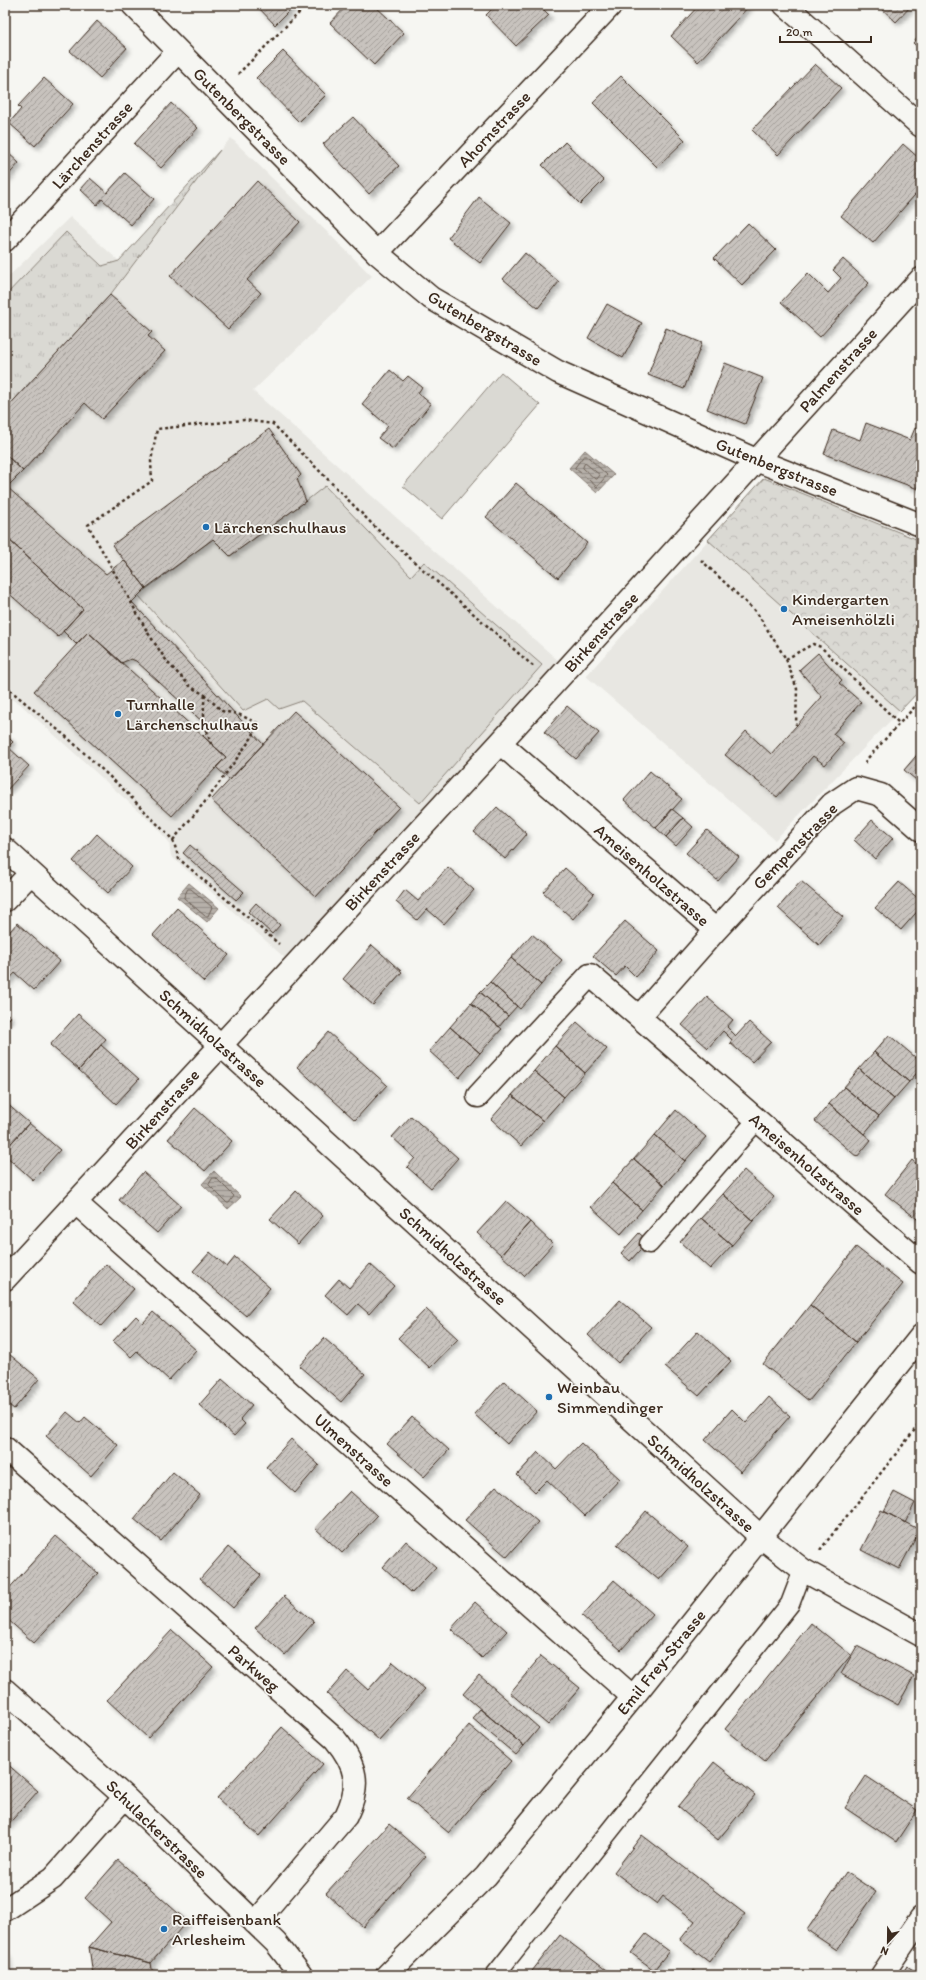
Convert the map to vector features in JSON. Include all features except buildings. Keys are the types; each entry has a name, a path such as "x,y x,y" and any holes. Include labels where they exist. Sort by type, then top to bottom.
{"street":[{"name":"Gutenbergstrasse","path":"133,5 377,253 431,298 558,372 756,460 921,525"},
{"name":"Ahornstrasse","path":"377,253 611,5"},
{"path":"785,5 921,126"},
{"name":"Lärchenstrasse","path":"5,240 178,50"},
{"name":"Palmenstrasse","path":"756,460 921,279"},
{"name":"Birkenstrasse","path":"5,1279 500,743 756,460"},
{"name":"Ameisenholzstrasse","path":"500,743 716,930 639,1017"},
{"path":"856,788 881,795 921,830"},
{"name":"Gempenstrasse","path":"716,930 832,804 856,788"},
{"name":"Schmidholzstrasse","path":"5,849 761,1537 803,1570 921,1635"},
{"path":"5,900 31,873"},
{"name":"Ameisenholzstrasse","path":"478,1096 590,975 921,1264"},
{"name":"Ulmenstrasse","path":"76,1203 632,1697"},
{"name":"Emil Frey-Strasse","path":"388,1975 486,1876 761,1537 921,1336"},
{"name":"Parkweg","path":"5,1448 329,1734 347,1754 357,1785 354,1801 346,1816 255,1923"},
{"name":"Schulackerstrasse","path":"5,1690 125,1797 276,1944 301,1975"},
{"path":"5,1910 53,1878 125,1797"},
{"path":"882,1975 921,1918"}],"lane":[{"path":"649,1244 757,1120"},
{"path":"495,1975 790,1604 803,1570"}],"path":[{"path":"220,92 307,5"},
{"path":"173,840 218,786 253,736 257,723 238,714 222,711 205,695 191,688 168,663 148,633 88,525 152,481 151,461 157,429 244,420 273,424 378,530 554,684"},
{"path":"682,542 757,613 786,659 797,689 796,725"},
{"path":"786,659 813,644 821,647 899,723"},
{"path":"5,686 69,739 173,840 179,859 297,962"},
{"path":"205,695 202,710 211,744"},
{"path":"856,788 867,759 921,700"},
{"path":"803,1570 921,1422"}],"shaded area":[{"name":"Lärchenschulhaus","path":"231,138 372,276 253,391 561,663 286,959 171,856 169,842 154,825 19,703 5,696 5,280 70,217 119,261"},
{"name":"Kindergarten Ameisenhölzli","path":"764,478 921,541 921,689 775,840 586,676"}],"green space":[{"path":"220,150 110,295 5,410 5,296 66,232 102,266 119,261"},
{"path":"501,372 540,405 442,519 403,486"},
{"path":"764,478 921,541 921,689 900,711 708,540"},
{"path":"325,486 411,576 424,562 542,665 420,803 302,701 279,709 268,699 243,711 138,595 213,539 230,556"}],"water":[{"path":"585,450 614,475 597,493 569,468"},
{"path":"189,883 219,908 207,922 177,897"},
{"path":"214,1171 241,1197 228,1209 202,1184"}],"place":[{"name":"Lärchenschulhaus","path":"206,527"},
{"name":"Kindergarten Ameisenhölzli","path":"784,609"},
{"name":"Turnhalle Lärchenschulhaus","path":"118,714"},
{"name":"Weinbau Simmendinger","path":"549,1397"},
{"name":"Raiffeisenbank Arlesheim","path":"164,1929"}]}
